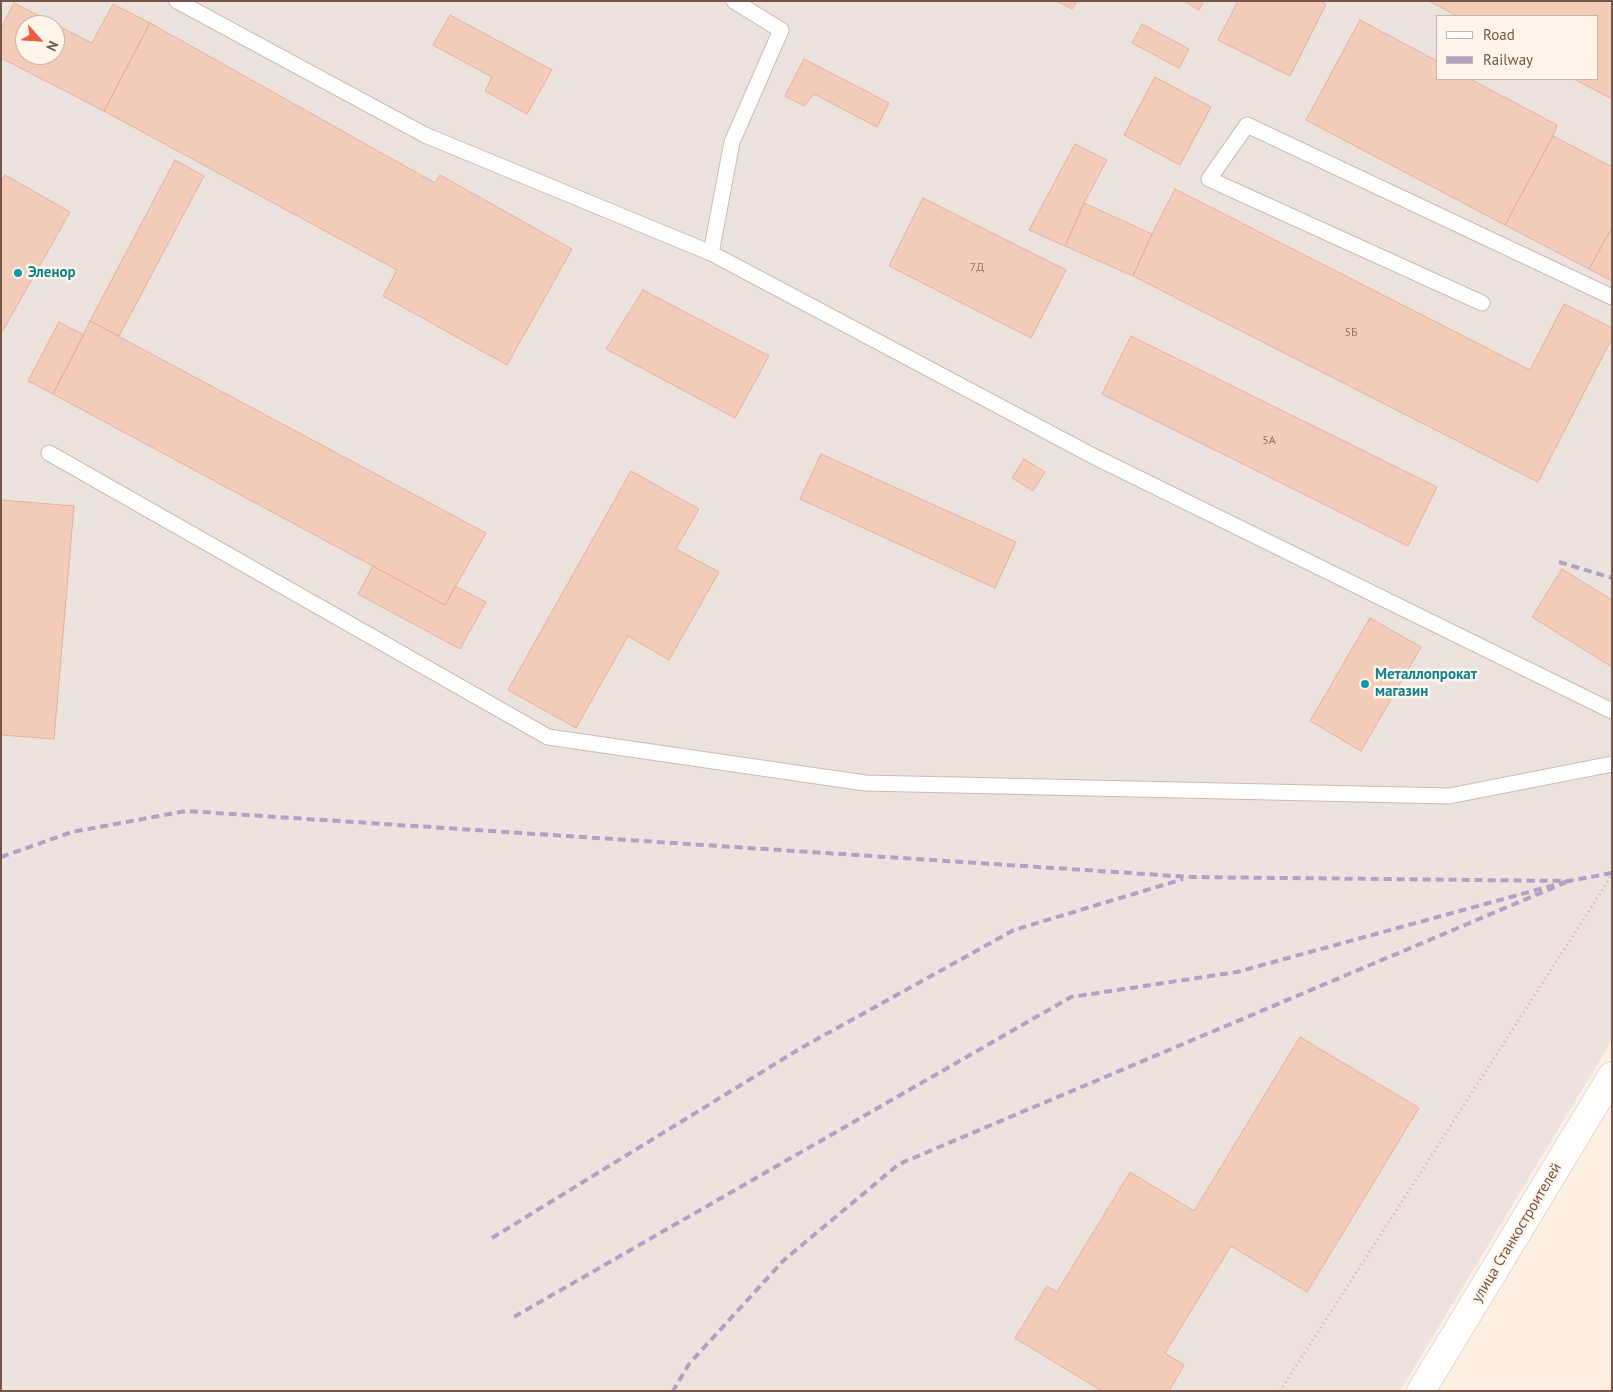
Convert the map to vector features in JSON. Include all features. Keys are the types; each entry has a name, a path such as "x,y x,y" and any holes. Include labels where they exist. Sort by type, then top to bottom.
{"main road":[{"name":"улица Станкостроителей","path":"1421,1391 1612,1076"}],"lane":[{"path":"177,1 424,134 711,253 1093,456 1612,711"},
{"path":"711,253 732,142 781,30 734,1"},
{"path":"1482,303 1208,179 1247,125 1612,297"},
{"path":"49,453 548,737 865,783 1449,796 1612,764"}],"path":[{"path":"1280,1391 1612,875"}],"shaded area":[{"path":"1,1 1612,1 1612,1040 1400,1391 1,1391"}],"building":[{"path":"1057,1 1077,1 1072,9"},
{"path":"1184,1 1204,1 1199,10"},
{"path":"1238,1 1320,1 1326,4 1290,76 1218,40"},
{"path":"1429,1 1612,1 1612,99 1576,80 1598,80 1598,15 1455,15"},
{"path":"14,3 37,15 15,15 15,65 65,65 65,29 92,43 113,4 150,23 104,111 1,58 1,28"},
{"path":"450,15 552,70 527,114 485,91 492,77 433,45"},
{"path":"1360,20 1436,60 1436,80 1472,80 1557,125 1553,136 1505,225 1306,120"},
{"path":"150,23 435,183 440,175 572,249 507,365 383,296 397,270 104,111"},
{"path":"1142,24 1189,49 1179,68 1132,43"},
{"path":"804,59 889,103 877,127 814,94 804,106 785,96"},
{"path":"1155,77 1211,107 1180,165 1124,135"},
{"path":"1553,136 1612,167 1612,227 1589,269 1505,225"},
{"path":"1075,144 1107,160 1084,203 1065,246 1029,230"},
{"path":"175,160 204,176 119,336 90,321"},
{"name":"Эленор","path":"5,175 70,212 1,334 1,182"},
{"path":"1175,189 1530,370 1564,304 1612,328 1612,338 1538,482 1133,276"},
{"path":"923,198 1066,270 1031,338 889,266"},
{"path":"1084,203 1152,234 1133,276 1065,246"},
{"path":"1612,227 1612,281 1589,269"},
{"path":"643,290 769,356 735,418 606,349"},
{"path":"90,321 486,533 445,605 53,394"},
{"path":"59,322 84,335 53,394 28,381"},
{"path":"1131,336 1437,487 1408,546 1102,394"},
{"path":"821,454 1016,542 995,588 800,499"},
{"path":"1024,459 1045,472 1033,491 1012,478"},
{"path":"631,471 699,509 676,549 719,572 669,660 628,636 576,728 508,690"},
{"path":"1,500 74,506 54,739 1,735"},
{"path":"373,566 445,605 455,586 486,602 460,649 358,594"},
{"path":"1562,569 1612,600 1612,667 1532,617"},
{"name":"Металлопрокат магазин","path":"1370,618 1421,647 1361,751 1310,721"},
{"path":"1300,1037 1419,1108 1307,1292 1231,1246 1165,1353 1184,1365 1169,1391 1102,1391 1015,1338 1047,1286 1057,1292 1130,1172 1194,1211"}],"railway":[{"path":"1559,562 1612,578"},
{"path":"1,857 72,832 186,811 1191,877 1569,881 1612,873"},
{"path":"492,1238 801,1048 1014,930 1183,879"},
{"path":"514,1317 1071,997 1237,972 1569,881 899,1164 784,1260 689,1364 673,1391"}],"place":[{"name":"Эленор","path":"18,273"},
{"name":"Металлопрокат магазин","path":"1365,684"}]}
